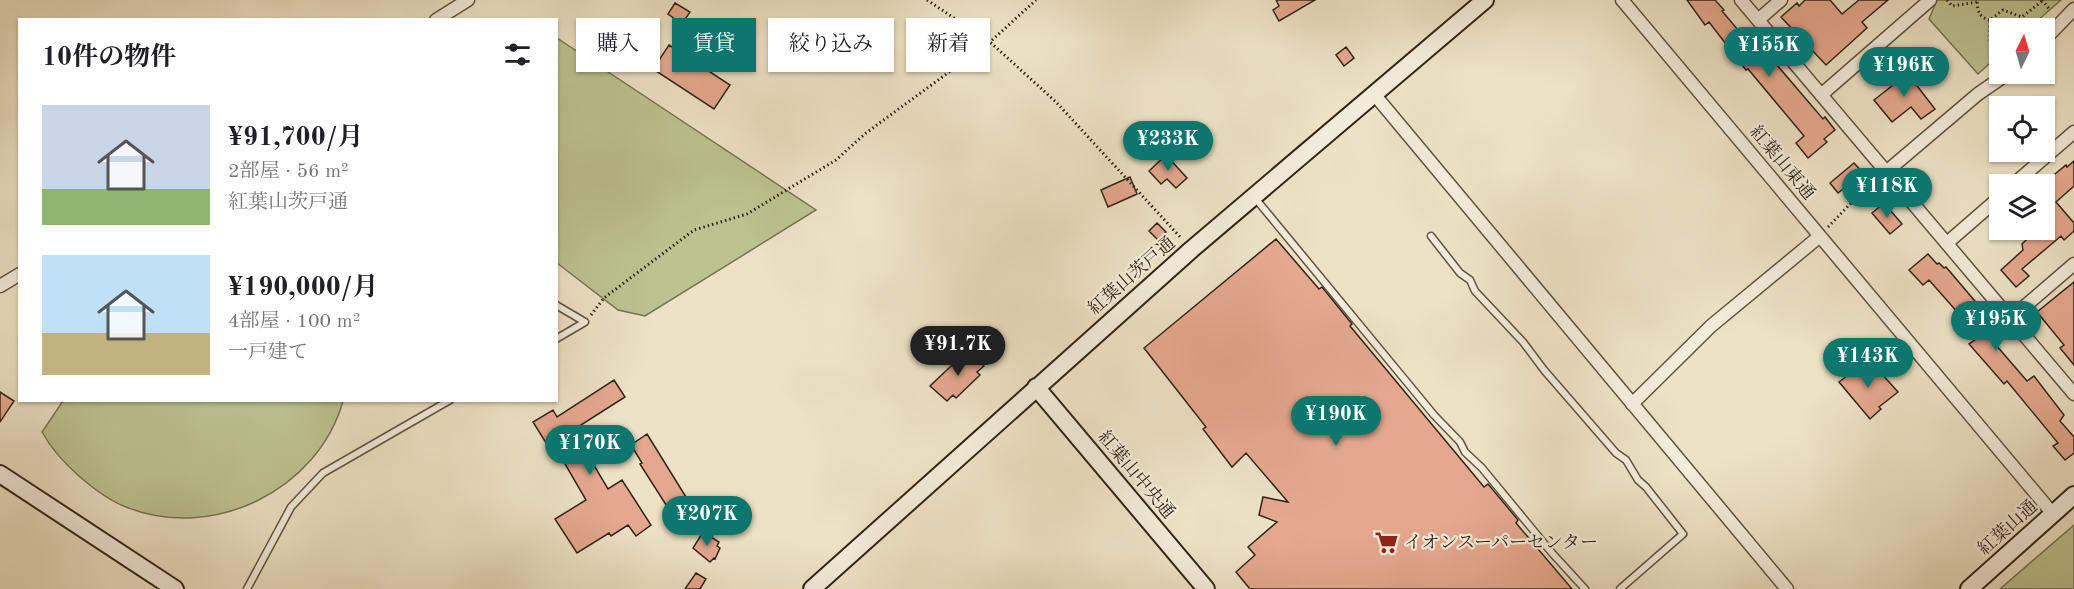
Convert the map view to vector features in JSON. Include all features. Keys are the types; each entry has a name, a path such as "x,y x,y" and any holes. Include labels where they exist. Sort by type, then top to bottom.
{"street":[{"path":"439,18 468,0"},
{"name":"紅葉山茨戸通","path":"812,589 1192,249 1485,0"},
{"name":"紅葉山東通","path":"1623,0 1824,231 2053,514"},
{"path":"1741,0 1821,94 1884,177 1947,243 2074,394"},
{"path":"1758,20 1780,0"},
{"path":"1821,94 1930,0"},
{"path":"2055,29 2074,9"},
{"path":"1884,177 1978,94 1992,84"},
{"path":"1374,94 1787,589"},
{"path":"2026,174 2074,132"},
{"path":"1947,243 1989,207"},
{"path":"1632,404 1711,326 1824,231"},
{"path":"2010,319 2074,264"},
{"path":"0,286 18,275"},
{"name":"紅葉山中央通","path":"1036,387 1206,589"},
{"path":"0,474 176,589"},
{"name":"紅葉山通","path":"1968,589 2074,495"}],"lane":[{"path":"1253,197 1434,416 1461,442 1465,452 1482,468 1585,589"},
{"path":"1431,236 1460,273 1470,280 1474,291 1523,342 1544,370 1616,453 1626,460 1638,480 1683,534 1620,589"},
{"path":"558,306 585,322 558,338"},
{"path":"247,589 291,507 323,473 447,402"}],"path":[{"path":"927,0 954,18"},
{"path":"1036,0 990,42 1056,102 1192,249"},
{"path":"1947,0 1953,6 1978,1 1978,13 1989,20"},
{"path":"1993,18 2003,10 2022,17 2042,0 2050,10"},
{"path":"585,322 604,298 694,230 747,213 836,160 866,133 949,72"},
{"path":"1824,231 1853,201 1870,191 1884,177"}],"green space":[{"path":"1937,0 2061,0 2040,18 1989,18 1989,64 1978,74 1929,19"},
{"path":"558,39 576,51 576,72 608,72 816,210 645,316 618,310 558,264"},
{"path":"62,402 343,402 330,433 311,460 286,483 258,500 226,512 193,518 159,516 126,507 114,501 74,472 54,451 42,432"},
{"path":"2074,525 2074,589 2000,589"}],"building":[{"path":"1276,0 1315,0 1279,21 1273,10 1279,6"},
{"path":"1687,0 1715,0 1754,49 1759,44 1835,130 1824,139 1827,142 1808,158 1796,143 1804,136 1748,69 1746,70 1709,22 1705,25"},
{"path":"1805,0 1830,0 1842,14 1859,0 1888,0 1862,22 1867,28 1826,65 1781,17 1797,3 1799,6"},
{"path":"675,3 690,12 686,18 674,18 668,14"},
{"path":"669,45 672,47 672,72 710,72 730,85 714,109 658,72 660,72 660,58"},
{"path":"1346,47 1354,58 1344,66 1336,55"},
{"path":"1904,69 1935,109 1921,119 1911,107 1892,122 1874,100 1893,85 1890,80"},
{"path":"1166,155 1187,178 1176,188 1167,179 1161,184 1149,171"},
{"path":"2074,161 2074,186 2056,202 2074,223 2074,231 2064,240 2061,236 2022,269 2029,276 2016,287 2001,270 2023,250 2022,244 2026,240 2055,240 2055,174 2066,165 2067,167"},
{"path":"1854,163 1863,173 1838,193 1830,183"},
{"path":"1130,177 1137,194 1108,207 1101,190"},
{"path":"1884,203 1902,224 1890,234 1872,213"},
{"path":"1157,223 1166,232 1158,240 1149,231"},
{"path":"1276,239 1319,289 1322,287 1352,324 1350,326 1484,487 1488,484 1518,520 1516,523 1572,589 1250,589 1236,572 1255,555 1248,547 1277,522 1259,515 1263,497 1288,502 1246,453 1232,467 1203,429 1206,427 1144,348"},
{"path":"1928,254 1937,264 1946,267 1985,313 1980,317 2001,341 1996,345 2027,381 2034,376 2064,415 2060,421 2074,437 2074,453 2065,460 2053,446 2058,443 2007,381 2004,384 1969,344 1976,339 1957,316 1959,314 1929,280 1923,285 1909,270"},
{"path":"2074,282 2074,365 2060,348 2064,345 2037,312"},
{"path":"968,350 984,366 977,372 980,375 956,398 953,395 947,401 930,386"},
{"path":"1868,360 1898,392 1879,407 1881,409 1870,419 1839,382"},
{"path":"614,380 625,397 573,430 608,489 622,480 651,525 636,536 628,525 611,536 609,533 577,553 555,519 586,500 553,443 548,446 533,422 553,410 557,417"},
{"path":"0,392 14,401 0,422"},
{"path":"647,434 686,497 668,508 640,464 642,463 631,445"},
{"path":"703,532 719,542 717,546 720,548 715,559 710,562 693,548"},
{"path":"696,573 706,579 700,589 685,589"}],"place":[{"name":"イオンスーパーセンター","path":"1386,543"}]}
